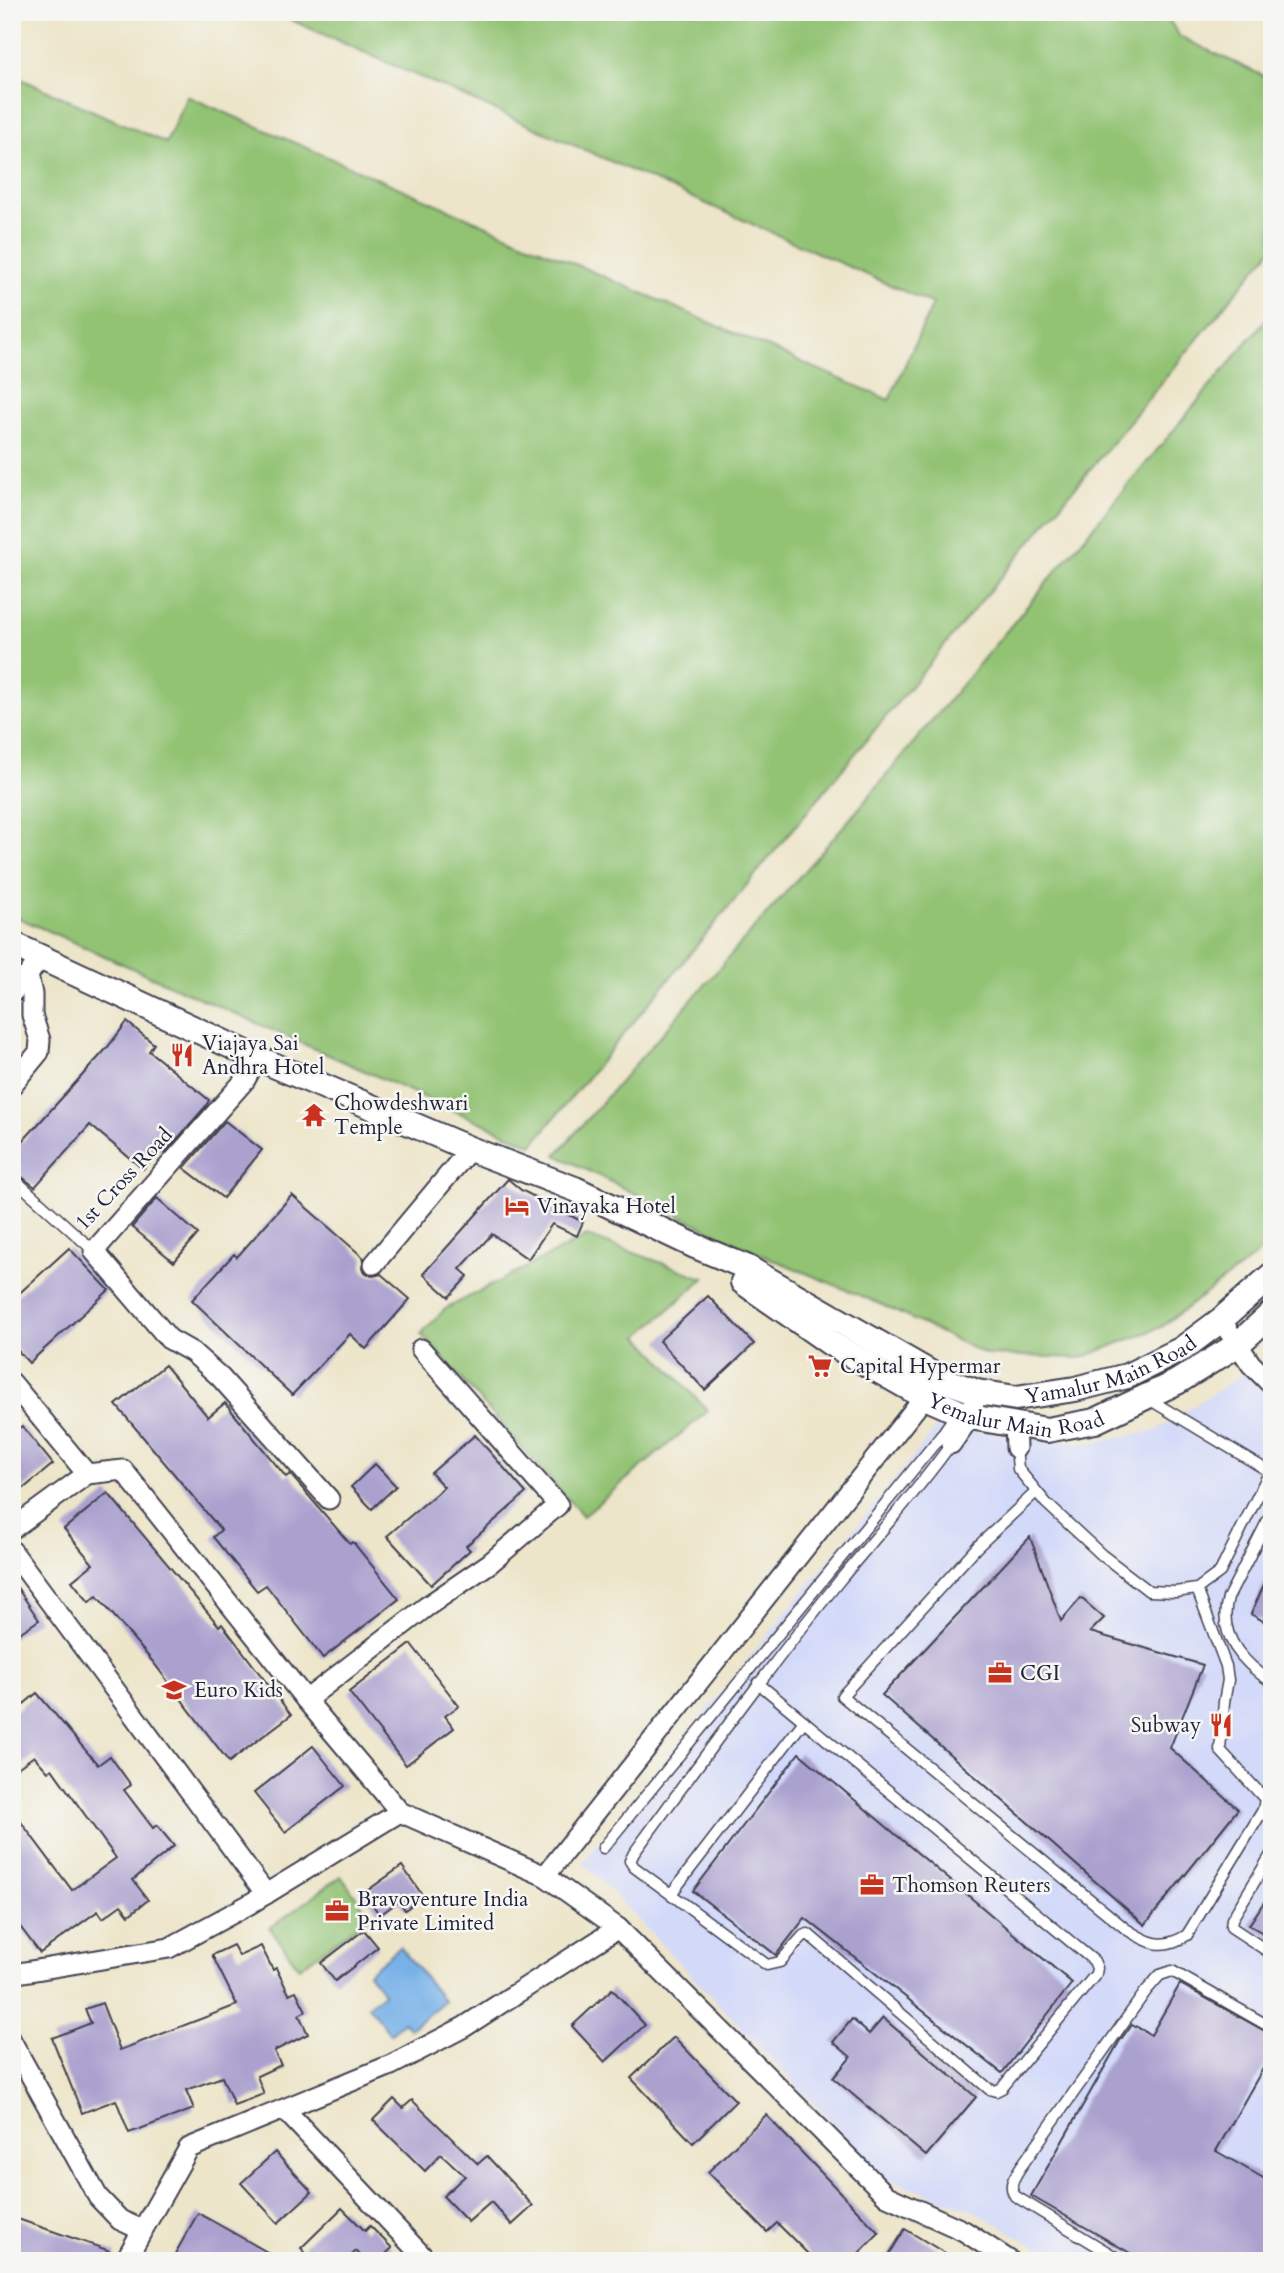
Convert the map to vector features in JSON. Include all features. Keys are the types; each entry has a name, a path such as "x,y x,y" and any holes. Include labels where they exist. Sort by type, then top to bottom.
{"street":[{"path":"12,944 34,966 471,1149 575,1189 695,1246"},
{"path":"12,993 34,966"},
{"path":"12,1085 39,1052 40,1040 32,1015 34,966"},
{"name":"1st Cross Road","path":"93,1251 245,1080 257,1058"},
{"path":"374,1264 471,1149"},
{"name":"Yamalur Main Road","path":"695,1246 746,1267 932,1387 972,1390 1016,1398 1075,1389 1127,1376 1182,1349 1221,1320 1272,1275"},
{"name":"Yemalur Main Road","path":"695,1246 830,1343 932,1387 964,1414 1015,1436 1095,1421 1177,1382 1237,1345"},
{"path":"93,1251 169,1339 192,1352 220,1377 329,1499"},
{"path":"1237,1345 1272,1313"},
{"path":"1221,1320 1251,1364 1272,1385"},
{"path":"306,1700 426,1607 490,1563 558,1505 421,1349"},
{"path":"12,1383 87,1474"},
{"path":"545,1876 932,1387"},
{"path":"951,1444 972,1390"},
{"path":"12,1529 87,1474 123,1470 306,1700 400,1812 545,1876 618,1928 887,2196 964,2231 1010,2261"},
{"path":"12,1551 266,1894"},
{"path":"12,1974 169,1948 266,1894 400,1812"},
{"path":"125,2261 189,2148 391,2065 464,2027 618,1928"},
{"path":"12,2042 98,2197 120,2220 142,2230"},
{"path":"285,2110 426,2261"}],"lane":[{"name":"1st Cross Road","path":"12,1177 93,1251"},
{"path":"1015,1436 1018,1469 1036,1492 1102,1555 1149,1591 1197,1590 1220,1572 1271,1469 1146,1397"},
{"path":"603,1848 940,1437 964,1414"},
{"path":"758,1683 1090,1956 1097,1968 1096,1974 1002,2088 996,2091 989,2089 808,1934 803,1936 780,1962 767,1965 634,1867 630,1861 758,1683 924,1482 951,1444"},
{"path":"1036,1492 977,1547 842,1696 1126,1929 1146,1942 1175,1942 1187,1935 1263,1810 1265,1799 1220,1750 1228,1680 1226,1666 1197,1590"},
{"path":"1272,1512 1224,1610 1232,1643 1250,1668 1272,1682"},
{"path":"671,1894 804,1721"},
{"path":"1272,1853 1232,1919 1231,1927 1272,1954"},
{"path":"1122,2261 1015,2196 1011,2190 1012,2181 1020,2168 1160,1975 1172,1971 1272,2028"},
{"path":"1272,2061 1272,2077"}],"shaded area":[{"path":"1272,1350 1272,2261 1061,2261 974,2211 885,2178 583,1862 937,1427 1089,1444 1157,1430 1247,1371"}],"green space":[{"path":"273,12 1164,12 1180,37 1272,80 1272,249 532,1145 12,915 12,75 166,143 187,96 889,400 933,304"},
{"path":"1272,312 1272,1241 1161,1327 1081,1358 987,1355 878,1303 748,1249 556,1155 855,813"},
{"path":"587,1236 704,1278 639,1336 708,1411 583,1516 421,1334 445,1309"},
{"path":"341,1876 370,1916 299,1968 270,1928"}],"water":[{"path":"400,1947 444,2001 410,2029 404,2022 390,2034 368,2006 384,1993 368,1973"}],"building":[{"path":"127,1022 154,1044 149,1051 209,1100 206,1106 165,1153 160,1149 143,1169 90,1125 35,1187 12,1169 12,1153 107,1048"},
{"path":"225,1121 262,1150 223,1198 184,1168"},
{"path":"508,1179 521,1190 583,1222 577,1236 552,1224 528,1259 492,1234 460,1269 468,1276 449,1297 423,1274"},
{"path":"292,1195 364,1258 362,1268 366,1273 373,1276 381,1274 410,1299 366,1349 350,1334 292,1395 192,1300 234,1254 237,1257"},
{"path":"157,1198 198,1234 174,1262 132,1227"},
{"path":"69,1248 109,1290 29,1363 12,1344 12,1300"},
{"path":"708,1296 754,1344 705,1390 659,1341"},
{"path":"165,1365 208,1417 225,1403 286,1477 290,1474 350,1544 353,1542 399,1599 323,1658 266,1585 257,1591 213,1537 221,1530 116,1405"},
{"path":"22,1426 53,1464 12,1498 12,1434"},
{"path":"475,1435 526,1493 466,1546 470,1550 431,1585 387,1536 444,1487 431,1473"},
{"path":"375,1464 396,1486 372,1509 351,1487"},
{"path":"108,1493 219,1626 222,1624 291,1715 229,1762 153,1662 97,1596 89,1602 72,1581 93,1564 64,1529"},
{"path":"1030,1537 1061,1621 1081,1598 1104,1618 1090,1632 1203,1665 1170,1748 1238,1809 1145,1925 882,1695"},
{"path":"1272,1566 1272,1626 1251,1614"},
{"path":"12,1580 39,1620 12,1638"},
{"path":"411,1644 459,1706 445,1716 454,1728 406,1765 349,1692"},
{"path":"37,1693 98,1765 110,1756 131,1785 124,1790 153,1828 157,1825 174,1846 133,1880 148,1900 129,1915 121,1905 103,1918 98,1911 40,1953 12,1916 12,1810 72,1890 116,1858 52,1769 48,1772 34,1756 12,1772 12,1714"},
{"path":"313,1746 345,1786 285,1832 254,1793"},
{"path":"799,1753 1072,1983 1002,2073 805,1918 776,1955 693,1891"},
{"path":"402,1866 423,1896 405,1910 399,1901 380,1915 364,1893"},
{"path":"1272,1890 1272,1938 1249,1925"},
{"path":"364,1930 378,1947 335,1981 321,1963"},
{"path":"233,1945 239,1956 261,1946 289,1994 296,1991 306,2011 299,2015 308,2034 274,2051 281,2065 257,2076 264,2094 234,2105 222,2077 186,2090 194,2109 129,2133 116,2100 82,2113 52,2038 91,2023 85,2009 102,2003 120,2050 237,2005 212,1955"},
{"path":"1180,1984 1272,2035 1272,2052 1266,2057 1265,2065 1216,2151 1272,2183 1272,2261 1144,2261 1031,2196 1119,2042 1132,2024 1151,2035"},
{"path":"612,1989 645,2025 605,2062 572,2026"},
{"path":"883,2018 976,2097 926,2156 833,2078 851,2057 833,2042 852,2019 869,2034"},
{"path":"674,2037 736,2101 693,2143 631,2078"},
{"path":"394,2099 403,2108 412,2100 478,2164 487,2156 533,2206 512,2225 491,2202 468,2222 443,2196 465,2176 441,2154 425,2171 373,2120"},
{"path":"766,2115 879,2233 851,2261 815,2261 777,2223 767,2232 708,2172"},
{"path":"275,2152 312,2192 278,2223 241,2183"},
{"path":"342,2208 365,2231 370,2226 392,2248 379,2261 366,2261 356,2251 346,2261 313,2261 301,2248"},
{"path":"198,2213 246,2240 283,2261 171,2261"},
{"path":"12,2217 116,2253 113,2261 12,2261"},
{"path":"905,2229 958,2261 885,2261"}],"place":[{"name":"Viajaya Sai Andhra Hotel","path":"182,1055"},
{"name":"Chowdeshwari Temple","path":"314,1115"},
{"name":"Vinayaka Hotel","path":"517,1206"},
{"name":"Capital Hypermar","path":"820,1366"},
{"name":"CGI","path":"1000,1673"},
{"name":"Euro Kids","path":"174,1690"},
{"name":"Subway","path":"1221,1725"},
{"name":"Thomson Reuters","path":"872,1885"},
{"name":"Bravoventure India Private Limited","path":"337,1911"}]}
